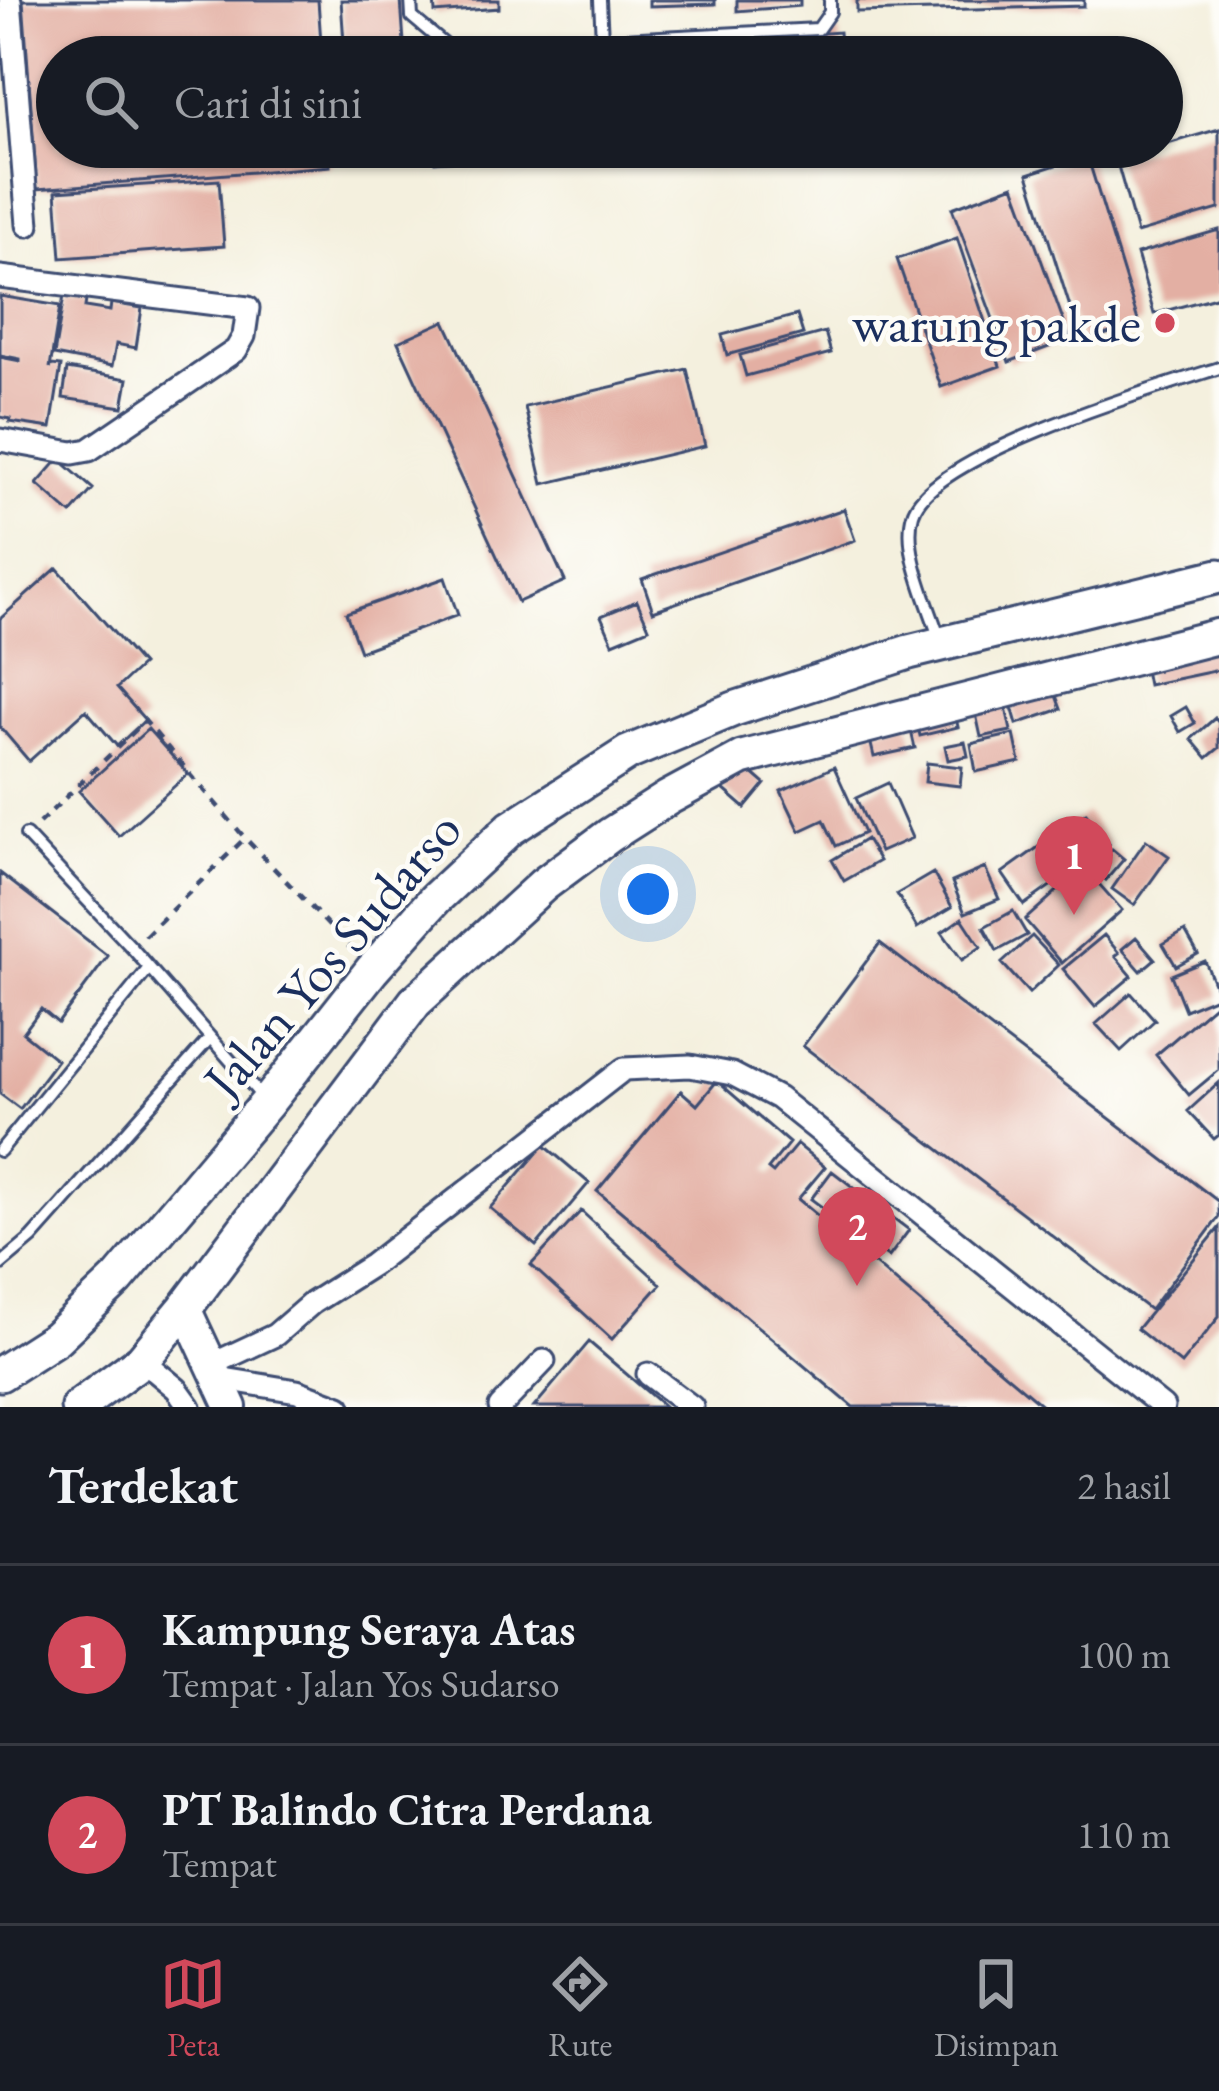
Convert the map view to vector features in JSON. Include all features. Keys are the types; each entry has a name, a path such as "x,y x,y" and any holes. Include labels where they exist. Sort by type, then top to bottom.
{"main road":[{"name":"Jalan Yos Sudarso","path":"0,1374 56,1338 118,1279 372,970 435,899 512,828 628,753 734,709 909,652 1219,576"},
{"name":"Jalan Yos Sudarso","path":"78,1407 142,1360 415,1002 543,885 610,835 742,758 1219,636"},
{"path":"185,1308 220,1383"}],"street":[{"path":"10,0 28,225"},
{"path":"0,277 248,308 244,336 236,350 89,450 73,453 0,440"},
{"path":"220,1383 311,1303 372,1265 623,1069 690,1066 732,1073 778,1098 1163,1407"},
{"path":"142,1360 177,1389 190,1407"},
{"path":"500,1407 544,1361"},
{"path":"648,1374 692,1407"},
{"path":"220,1383 297,1391 340,1407"}],"lane":[{"path":"411,0 412,17 435,36"},
{"path":"600,0 602,36"},
{"path":"681,36 818,29 830,12 830,0"},
{"path":"942,646 909,542 918,502 969,461 1097,407 1219,368"},
{"path":"26,835 267,1103"},
{"path":"0,1151 149,968"},
{"path":"0,1265 32,1238 210,1037"}],"path":[{"path":"26,835 146,721 245,838 372,970"},
{"path":"132,948 245,838"}],"building":[{"path":"23,0 318,0 321,36 36,36 36,168 305,168 37,189"},
{"path":"341,0 401,0 404,36 344,36"},
{"path":"434,0 499,0 499,8 435,13"},
{"path":"649,0 715,0 715,4 649,6"},
{"path":"737,0 800,0 800,6 737,11"},
{"path":"857,0 1084,0 1084,6 857,12"},
{"path":"839,32 839,36 784,36"},
{"path":"1219,129 1219,209 1137,233 1119,168 1183,168 1183,139"},
{"path":"1047,168 1091,168 1139,324 1081,342 1028,174"},
{"path":"219,180 224,246 61,258 56,191"},
{"path":"1014,185 1070,339 1009,362 952,208"},
{"path":"1219,230 1219,296 1154,314 1137,254"},
{"path":"957,238 1000,366 941,387 897,259"},
{"path":"0,296 60,306 50,368 61,366 51,428 0,417 0,357 20,359 0,355"},
{"path":"64,296 86,300 85,307 110,311 111,303 142,308 136,348 116,344 112,366 54,355"},
{"path":"797,315 803,334 727,355 722,335"},
{"path":"445,321 565,581 518,602 398,342"},
{"path":"825,332 831,353 746,376 740,355"},
{"path":"67,369 128,379 123,407 63,398"},
{"path":"687,369 705,446 543,484 525,407"},
{"path":"59,459 93,489 71,514 37,484"},
{"path":"844,509 855,540 653,611 642,579"},
{"path":"57,568 142,665 117,688 145,720 117,746 86,710 29,761 0,727 0,619"},
{"path":"445,578 458,615 360,651 346,613"},
{"path":"637,601 649,628 613,643 601,616"},
{"path":"1219,643 1219,670 1148,685 1143,660"},
{"path":"1055,693 1061,709 1017,724 1012,707"},
{"path":"1005,703 1011,731 981,737 975,709"},
{"path":"1186,707 1195,723 1180,732 1171,716"},
{"path":"954,709 958,727 920,736 916,718"},
{"path":"1215,718 1219,748 1207,758 1191,739"},
{"path":"909,722 915,748 874,757 868,731"},
{"path":"148,729 188,774 119,836 79,791"},
{"path":"1014,734 1020,762 976,772 971,744"},
{"path":"965,742 968,756 948,760 945,746"},
{"path":"927,763 962,767 960,786 925,782"},
{"path":"742,764 765,784 745,808 722,788"},
{"path":"834,767 864,833 836,846 824,820 800,831 781,791"},
{"path":"888,783 912,838 880,852 856,798"},
{"path":"1086,813 1109,844 1024,905 1002,873"},
{"path":"866,839 879,861 844,881 832,860"},
{"path":"1146,840 1169,856 1134,905 1112,889"},
{"path":"1112,849 1124,859 1106,880 1094,869"},
{"path":"1084,867 1122,910 1062,963 1025,920"},
{"path":"985,868 999,899 965,913 952,882"},
{"path":"0,873 108,956 58,1023 41,1009 23,1033 57,1060 20,1109 0,1094"},
{"path":"933,873 952,907 917,928 897,894"},
{"path":"1013,911 1027,935 997,951 984,927"},
{"path":"962,918 981,947 962,960 942,932"},
{"path":"1185,931 1198,954 1176,966 1163,944"},
{"path":"1104,935 1132,976 1095,1007 1063,969"},
{"path":"1032,936 1059,965 1029,993 1002,963"},
{"path":"1136,937 1155,959 1141,971 1122,949"},
{"path":"880,943 1219,1202 1219,1217 1150,1310 803,1046"},
{"path":"1205,961 1219,996 1185,1010 1171,975"},
{"path":"1131,993 1155,1020 1121,1051 1096,1024"},
{"path":"1219,1001 1219,1070 1189,1095 1156,1055"},
{"path":"717,1081 789,1143 768,1169 773,1173 797,1144 825,1167 798,1199 1044,1407 853,1407 597,1191 681,1091 697,1105"},
{"path":"1219,1083 1219,1135 1214,1139 1188,1111"},
{"path":"544,1145 589,1183 536,1246 490,1208"},
{"path":"832,1171 909,1230 889,1257 811,1199"},
{"path":"581,1211 661,1284 612,1339 531,1265"},
{"path":"1219,1228 1219,1317 1181,1364 1137,1329"},
{"path":"589,1342 665,1407 534,1407"}],"place":[{"name":"warung pakde","path":"1165,323"},
{"name":"Kampung Seraya Atas","path":"1074,915"},
{"name":"PT Balindo Citra Perdana","path":"857,1286"}]}
